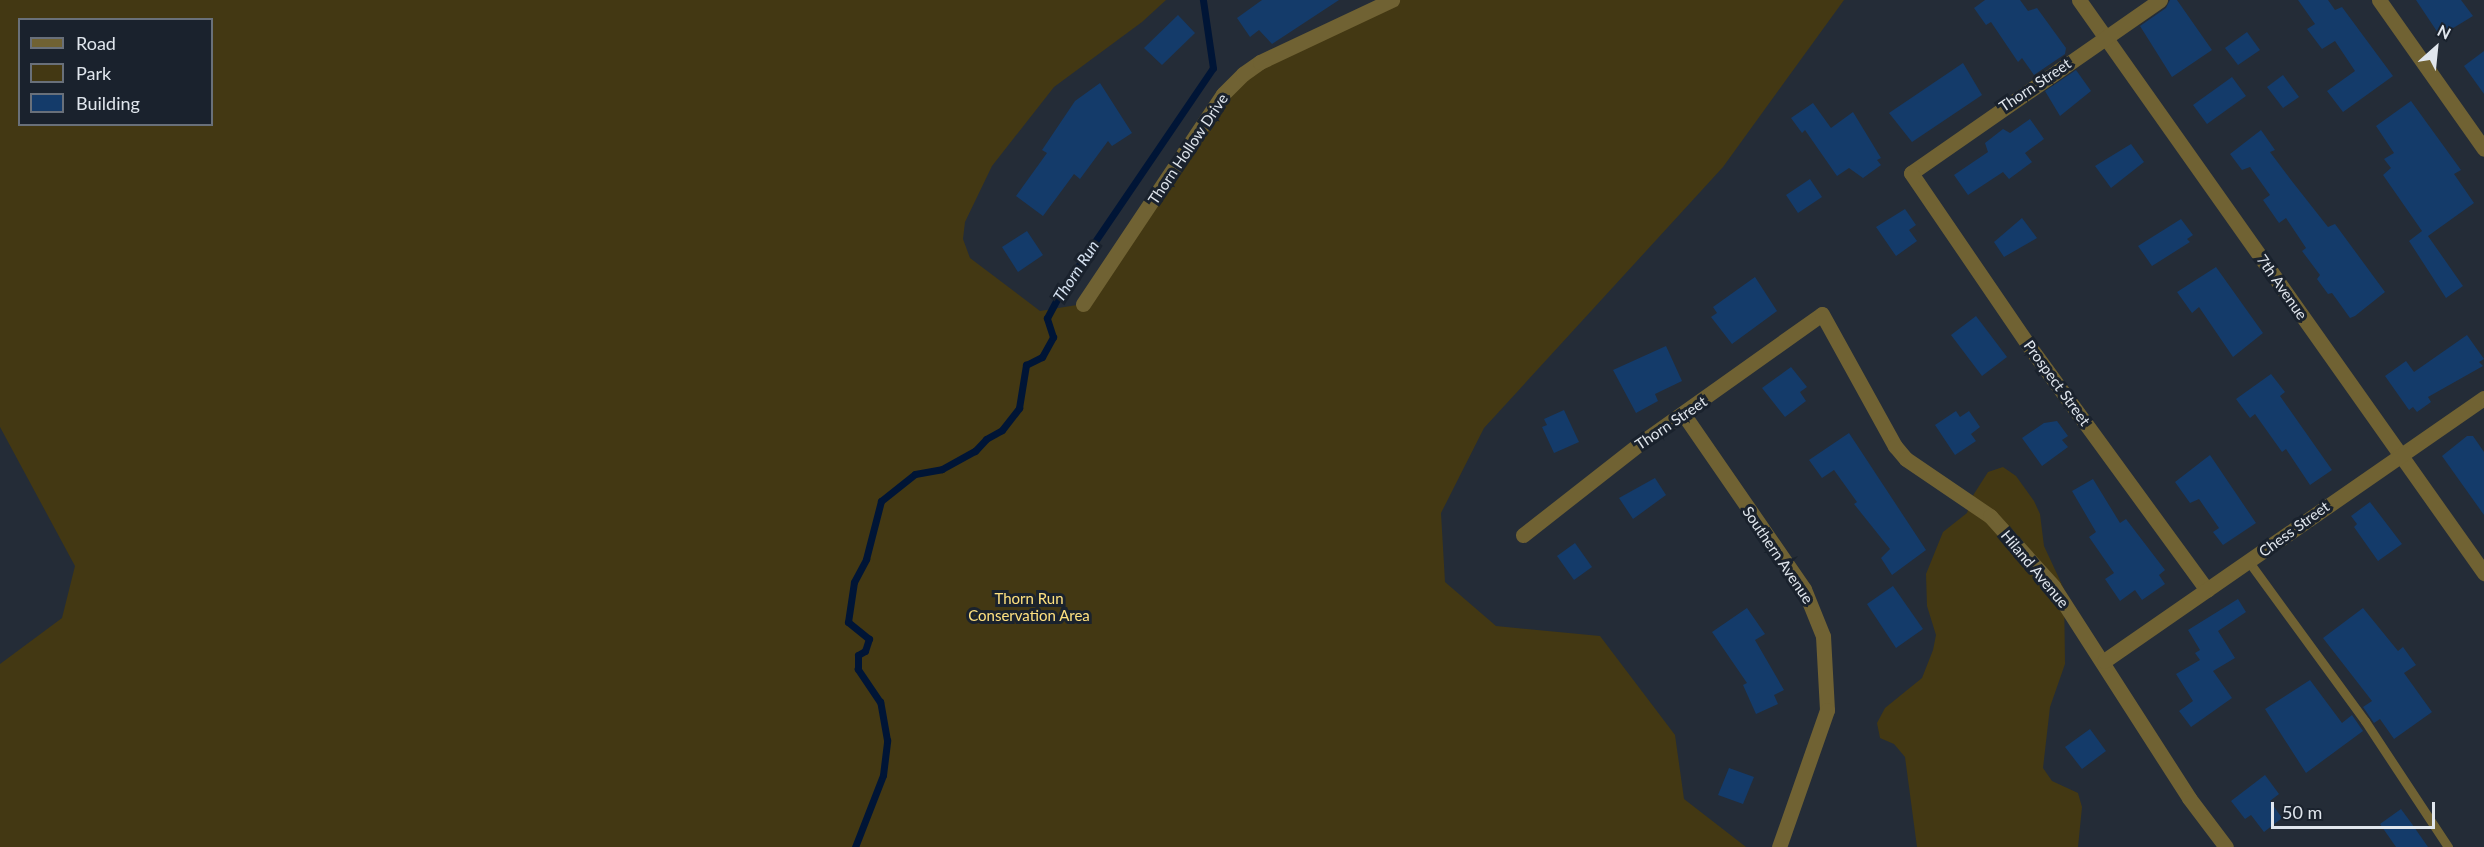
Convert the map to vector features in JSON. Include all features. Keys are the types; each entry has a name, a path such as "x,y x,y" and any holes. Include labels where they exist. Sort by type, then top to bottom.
{"street":[{"name":"Thorn Hollow Drive","path":"1083,304 1223,94 1243,74 1260,62 1392,0"},
{"name":"7th Avenue","path":"2079,0 2484,573"},
{"name":"Thorn Street","path":"1911,173 2160,0"},
{"path":"2379,0 2484,149"},
{"name":"Prospect Street","path":"1911,173 2023,337 2207,590"},
{"name":"Thorn Street","path":"1523,535 1567,497 1822,314"},
{"name":"Hiland Avenue","path":"1822,314 1895,446 1906,459 1990,516 2053,586 2104,661 2189,798 2226,847"},
{"name":"Chess Street","path":"2104,661 2249,562 2400,453 2484,398"},
{"name":"Southern Avenue","path":"1684,415 1804,589 1823,636 1827,710 1779,847"}],"lane":[{"path":"2249,562 2365,721 2448,847"}],"green space":[{"name":"Thorn Run Conservation Area","path":"0,0 1166,0 1142,22 1054,87 992,166 965,222 963,239 970,258 1040,311 1083,304 1243,74 1392,0 1844,0 1723,167 1484,428 1441,513 1445,582 1496,626 1600,636 1675,735 1684,799 1746,847 0,847 0,664 62,618 75,566 0,427"},
{"path":"2003,467 2016,476 2034,501 2040,514 2044,546 2064,589 2065,664 2050,707 2043,768 2052,781 2078,793 2082,807 2078,847 1917,847 1905,757 1894,744 1880,738 1877,723 1885,708 1922,678 1933,650 1936,635 1927,606 1926,574 1943,532 1967,513 1972,497 1988,472"}],"building":[{"path":"1262,0 1339,0 1272,44 1259,30 1250,37 1237,18"},
{"path":"1985,0 2020,0 2028,11 2037,8 2066,48 2065,54 2034,75 2022,58 2018,62 1991,22 1986,25 1974,8"},
{"path":"2170,0 2177,0 2212,50 2172,77 2140,26 2166,8"},
{"path":"2298,0 2328,0 2335,10 2342,7 2393,76 2343,112 2327,91 2355,71 2335,41 2322,49 2307,29 2315,24"},
{"path":"2416,0 2461,0 2473,16 2440,36"},
{"path":"1178,15 1195,33 1162,65 1144,48"},
{"path":"2247,32 2260,50 2238,65 2225,48"},
{"path":"2484,51 2484,94 2464,66"},
{"path":"1963,63 1982,95 1912,142 1889,113"},
{"path":"2076,70 2091,91 2060,116 2045,91"},
{"path":"2283,75 2299,97 2283,108 2267,87"},
{"path":"2232,77 2246,96 2207,124 2193,105"},
{"path":"1100,83 1132,133 1112,146 1108,141 1080,179 1074,174 1043,216 1016,196 1047,153 1042,150 1075,101"},
{"path":"2411,101 2461,170 2454,174 2474,203 2428,236 2463,286 2446,298 2409,241 2422,231 2383,175 2391,168 2384,159 2394,153 2376,126"},
{"path":"1813,103 1831,128 1853,112 1881,158 1877,160 1881,165 1863,178 1849,168 1837,176 1805,130 1802,133 1791,118"},
{"path":"2030,119 2044,139 2025,153 2032,162 2009,179 2003,172 1968,195 1954,175 1988,152 1985,143 2003,129 2010,133"},
{"path":"2261,130 2275,150 2270,152 2291,180 2328,227 2335,224 2385,292 2355,316 2350,318 2332,293 2328,294 2317,279 2320,275 2302,251 2306,248 2286,218 2279,223 2263,200 2270,195 2250,167 2242,170 2230,154"},
{"path":"2131,144 2144,162 2111,188 2095,166"},
{"path":"1810,179 1822,197 1798,213 1786,195"},
{"path":"1905,209 1916,225 1909,230 1917,241 1896,256 1876,227"},
{"path":"2022,218 2037,238 2004,257 1994,242"},
{"path":"2181,219 2193,235 2187,239 2190,242 2152,266 2138,246"},
{"path":"1027,231 1043,255 1018,272 1002,247"},
{"path":"2216,267 2263,333 2233,357 2199,307 2192,313 2177,292"},
{"path":"1755,277 1777,311 1732,344 1711,317 1717,313 1713,307"},
{"path":"1976,316 2007,357 1982,376 1951,335"},
{"path":"2467,335 2484,359 2479,362 2483,366 2428,397 2431,402 2417,412 2413,407 2409,410 2385,376 2406,361 2414,372"},
{"path":"1666,346 1682,381 1655,394 1658,401 1636,413 1613,370"},
{"path":"1791,367 1807,387 1800,392 1806,401 1785,417 1762,388"},
{"path":"2271,374 2285,392 2280,396 2332,470 2310,485 2286,449 2282,452 2255,414 2250,418 2236,399"},
{"path":"1564,410 1579,442 1554,453 1542,427 1547,425 1544,419"},
{"path":"1956,411 1960,417 1969,411 1980,427 1971,434 1976,441 1955,455 1935,425"},
{"path":"2057,421 2068,436 2062,440 2068,447 2042,466 2022,438 2044,423"},
{"path":"1849,433 1926,550 1892,575 1881,558 1890,549 1854,504 1857,502 1834,470 1822,478 1809,460"},
{"path":"2467,436 2473,436 2484,452 2484,515 2442,456"},
{"path":"2210,455 2256,523 2223,545 2213,532 2219,528 2199,499 2190,503 2175,482"},
{"path":"1655,478 1666,495 1633,519 1619,498"},
{"path":"2093,479 2120,523 2126,519 2165,570 2159,575 2165,584 2142,600 2135,590 2120,601 2105,579 2114,573 2089,537 2096,532 2072,491"},
{"path":"2370,502 2402,544 2378,561 2354,527 2357,524 2351,516"},
{"path":"1575,543 1592,567 1574,580 1557,556"},
{"path":"1893,586 1923,629 1896,648 1867,604"},
{"path":"2238,599 2246,612 2218,631 2235,658 2213,671 2232,698 2191,727 2179,711 2193,701 2176,674 2200,660 2195,653 2200,650 2188,630"},
{"path":"1747,608 1765,634 1755,640 1784,690 1774,695 1778,704 1756,714 1743,685 1747,683 1712,632"},
{"path":"2363,608 2398,651 2403,647 2416,665 2404,673 2432,712 2394,739 2380,719 2374,723 2363,707 2372,701 2323,638"},
{"path":"2310,680 2342,723 2352,715 2363,731 2306,773 2265,709"},
{"path":"2090,729 2106,751 2082,769 2065,747"},
{"path":"1729,768 1754,777 1743,804 1718,795"},
{"path":"2265,775 2279,794 2270,801 2282,818 2264,832 2251,815 2245,819 2231,801"},
{"path":"2401,809 2428,847 2396,847 2380,824"}],"waterway":[{"name":"Thorn Run","path":"855,847 883,775 887,740 880,702 858,669 858,655 865,651 869,639 848,622 854,582 866,559 881,501 915,474 942,469 975,451 986,439 1002,430 1019,408 1026,365 1042,357 1053,337 1047,318 1062,290 1213,68 1203,0"}]}
